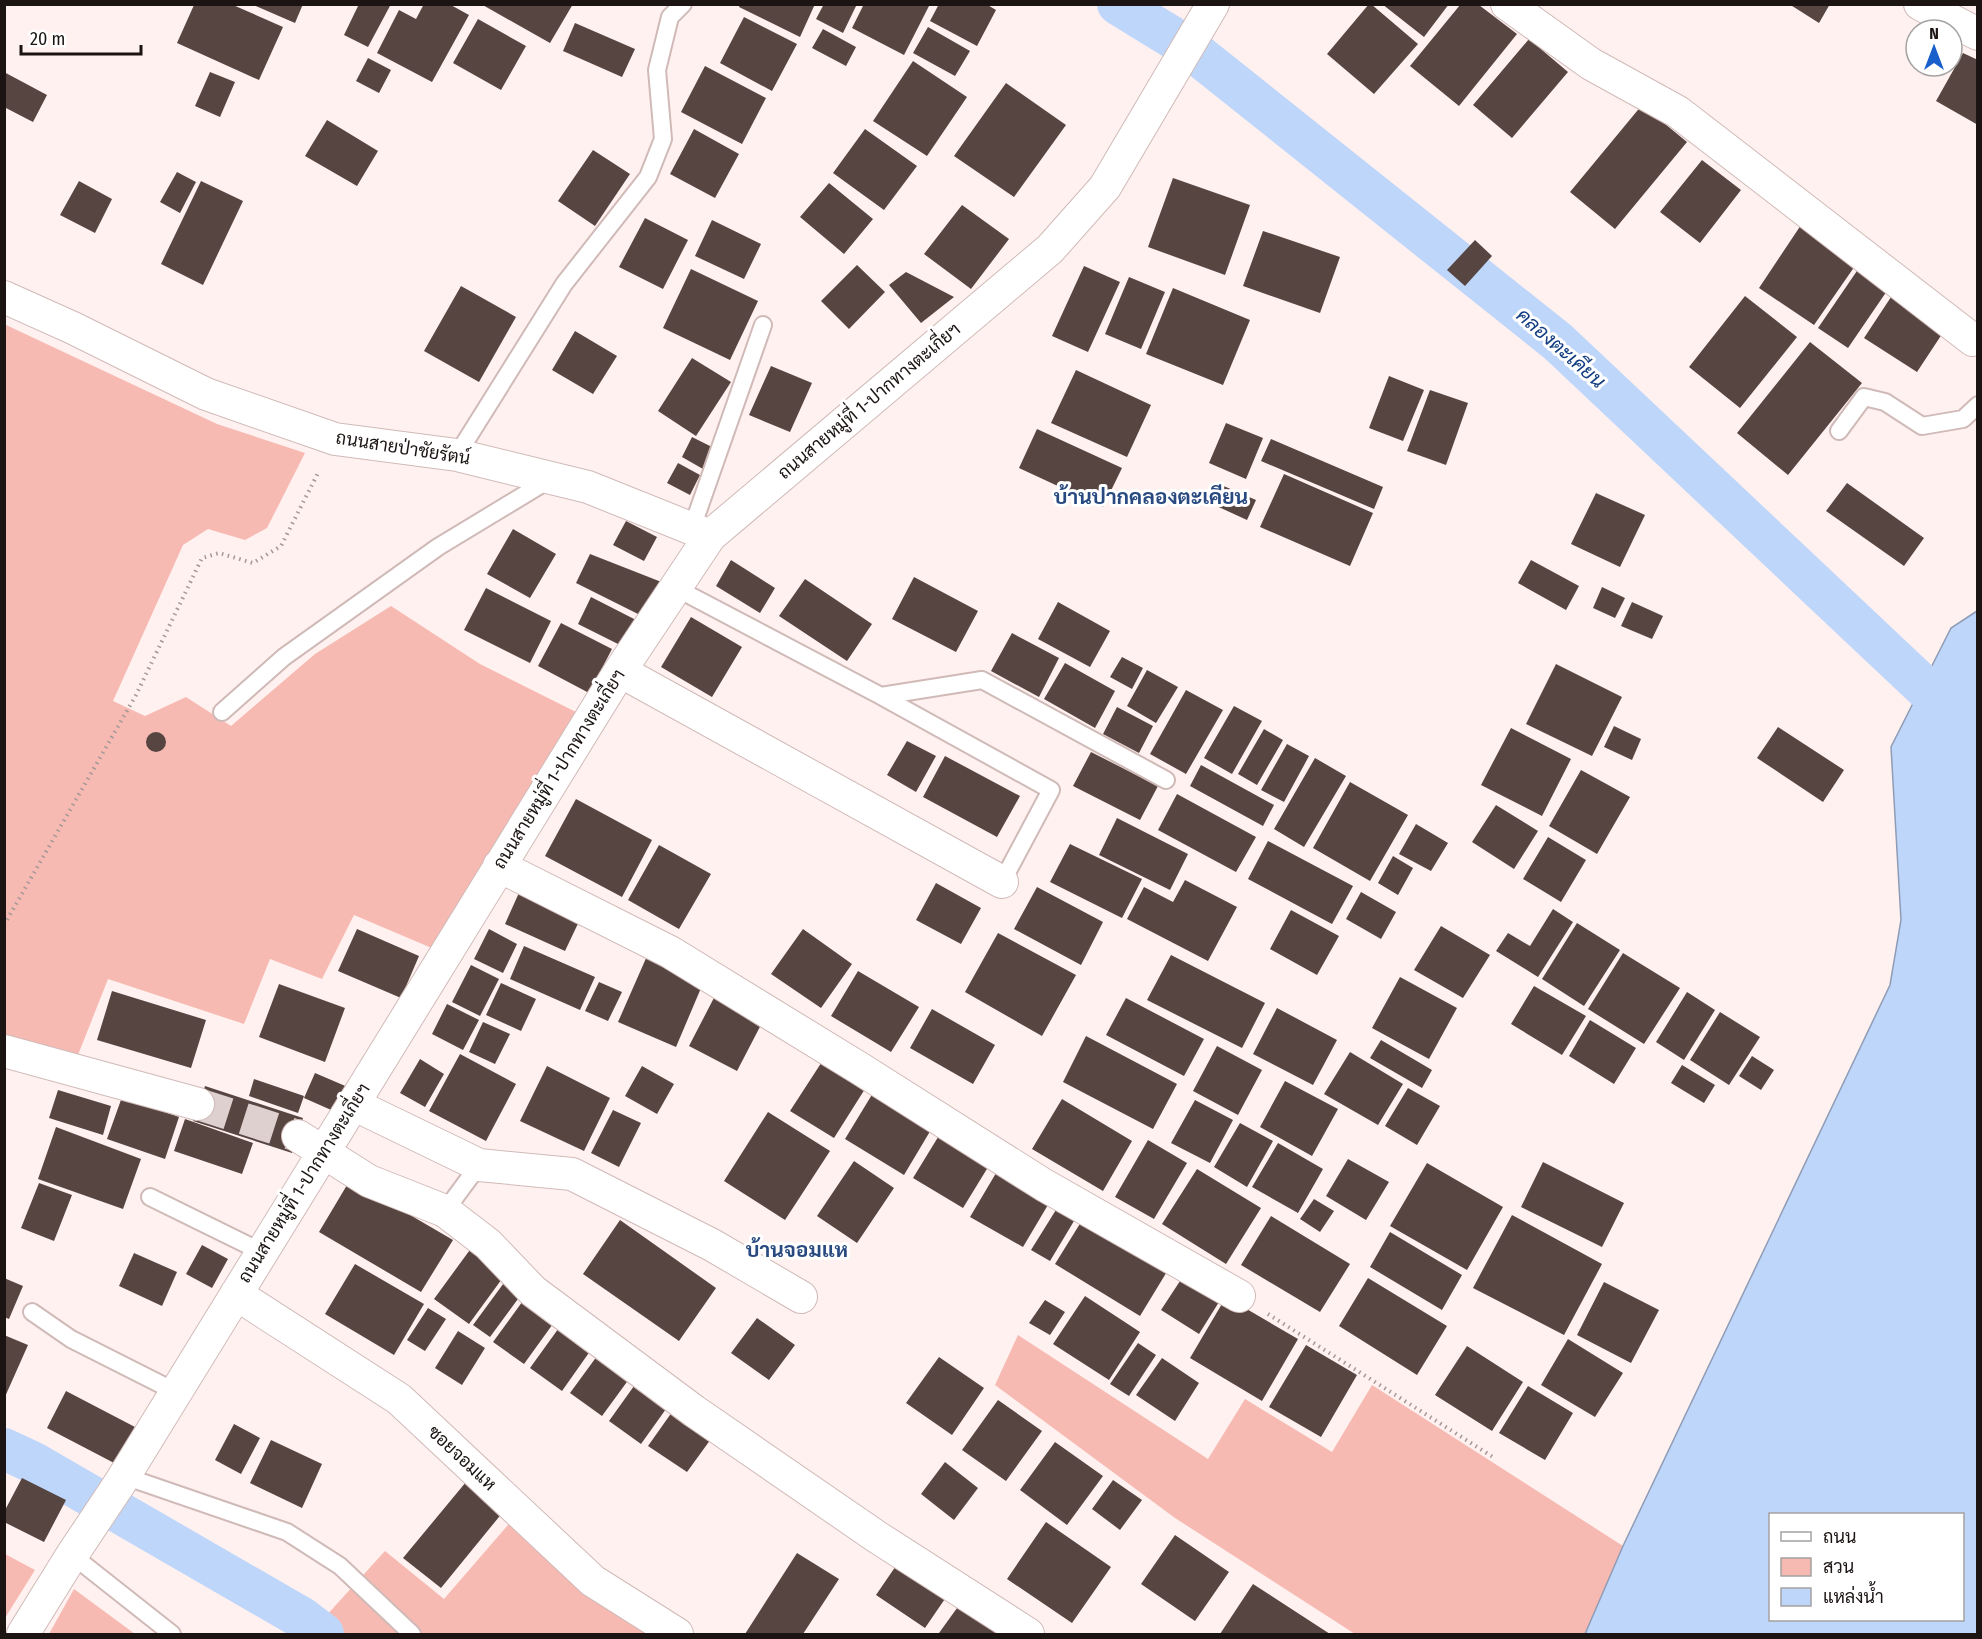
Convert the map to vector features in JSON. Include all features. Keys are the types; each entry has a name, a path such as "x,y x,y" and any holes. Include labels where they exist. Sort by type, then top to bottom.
{"street":[{"name":"ถนนสายหมู่ที่ 1-ปากทางตะเกี่ยฯ","path":"23,1635 122,1480 262,1252 311,1144 353,1104 674,587 701,532 1050,249 1105,187 1213,4"},
{"path":"1507,4 1591,64 1678,112 1975,345"},
{"path":"1920,4 1977,34"},
{"name":"ถนนสายป่าชัยรัตน์","path":"4,297 73,328 206,394 335,439 457,455 588,487 701,532"},
{"path":"620,671 1002,882"},
{"path":"499,866 670,952 1044,1185 1239,1296"},
{"path":"4,1051 198,1104"},
{"path":"353,1104 478,1165 572,1174 712,1245 801,1297"},
{"path":"311,1144 369,1181 446,1211 488,1244 533,1291 694,1411 877,1537 1028,1635"},
{"name":"ซอยจอมแห","path":"236,1294 399,1399 593,1581 677,1635"}],"lane":[{"path":"457,455 564,284 648,177 663,139 657,70 670,17 683,4"},
{"path":"701,532 763,325"},
{"path":"1839,431 1864,397 1885,402 1922,426 1964,419 1977,405"},
{"path":"222,712 284,657 438,547 552,478"},
{"path":"674,587 881,696 1051,790 1002,882"},
{"path":"881,696 982,680 1166,780"},
{"path":"446,1211 478,1165"},
{"path":"150,1197 262,1252"},
{"path":"32,1312 71,1339 176,1392"},
{"path":"122,1480 287,1532 340,1566 412,1635"},
{"path":"72,1555 172,1635"}],"path":[{"path":"4,925 136,695 202,558 219,553 253,563 281,546 335,439"},
{"path":"1239,1296 1493,1457"}],"green space":[{"path":"4,324 217,424 305,453 267,528 245,540 208,529 183,545 113,701 145,716 186,697 231,726 315,654 391,606 480,664 582,715 434,949 354,915 322,979 270,959 244,1024 108,979 78,1055 5,1036"},
{"path":"1018,1335 1208,1459 1245,1399 1332,1452 1372,1385 1623,1546 1585,1634 1355,1634 1175,1518 995,1385"},
{"path":"514,1518 655,1634 346,1634 325,1617 385,1551 444,1599"},
{"path":"5,1554 35,1570 5,1618"},
{"path":"74,1589 135,1634 49,1634"}],"water":[{"path":"1977,611 1977,1634 1585,1634 1623,1546 1890,985 1901,920 1891,747 1951,628"}],"building":[{"path":"251,4 303,4 295,23"},
{"path":"359,4 391,4 368,47 344,35"},
{"path":"424,4 449,4 469,15 432,82 377,53 399,10 416,19"},
{"path":"481,4 573,4 550,43"},
{"path":"740,4 815,4 800,37 739,7"},
{"path":"824,4 857,4 843,33 816,19"},
{"path":"864,4 930,4 904,55 852,28"},
{"path":"939,4 986,4 996,10 977,46 930,21"},
{"path":"1369,4 1418,44 1374,94 1327,54"},
{"path":"1382,4 1449,4 1424,37"},
{"path":"1789,4 1830,4 1819,23"},
{"path":"194,5 233,5 283,27 259,80 177,43"},
{"path":"1460,5 1479,5 1517,34 1459,106 1410,66"},
{"path":"744,17 797,44 772,91 720,63"},
{"path":"478,19 526,46 501,90 453,63"},
{"path":"575,23 635,49 622,77 563,51"},
{"path":"928,27 970,51 955,76 913,53"},
{"path":"823,29 856,47 846,66 812,48"},
{"path":"1529,39 1568,72 1512,138 1473,105"},
{"path":"1964,53 1978,60 1978,125 1936,101 1949,78 1964,78"},
{"path":"368,58 391,70 379,93 356,81"},
{"path":"913,61 967,97 927,156 873,121"},
{"path":"705,66 766,98 742,144 681,112"},
{"path":"4,72 47,95 33,122 4,107"},
{"path":"210,72 235,82 220,117 195,106"},
{"path":"1006,83 1066,125 1014,197 954,156"},
{"path":"1642,105 1687,142 1615,229 1570,192"},
{"path":"327,120 378,151 357,186 305,156"},
{"path":"694,129 739,154 715,198 670,174"},
{"path":"865,129 917,166 884,210 833,173"},
{"path":"593,150 630,174 595,226 558,201"},
{"path":"1702,160 1741,190 1700,243 1660,212"},
{"path":"177,172 196,182 180,213 160,202"},
{"path":"1173,178 1250,205 1225,275 1148,247"},
{"path":"79,181 112,199 95,233 60,215"},
{"path":"201,181 243,201 203,285 161,264"},
{"path":"829,183 873,219 844,254 800,217"},
{"path":"962,205 1009,239 971,289 924,254"},
{"path":"645,218 688,240 663,289 619,267"},
{"path":"712,220 761,244 744,279 695,256"},
{"path":"1801,225 1857,263 1814,325 1759,288"},
{"path":"1263,231 1340,257 1320,313 1243,286"},
{"path":"1475,240 1492,256 1465,286 1447,270"},
{"path":"857,265 885,292 849,329 821,301"},
{"path":"1861,265 1891,285 1848,348 1818,328"},
{"path":"1084,266 1120,282 1088,352 1052,336"},
{"path":"691,269 758,301 730,360 663,328"},
{"path":"906,272 954,297 921,323 889,285"},
{"path":"1129,277 1165,292 1141,349 1105,334"},
{"path":"461,286 516,317 479,382 424,351"},
{"path":"1173,288 1250,320 1223,385 1146,354"},
{"path":"1895,291 1948,325 1917,372 1864,338"},
{"path":"1745,296 1797,337 1740,408 1689,367"},
{"path":"575,331 617,356 593,394 552,370"},
{"path":"1810,342 1862,383 1788,475 1737,433"},
{"path":"692,358 731,382 696,436 658,411"},
{"path":"771,366 812,383 790,432 749,415"},
{"path":"1076,370 1151,405 1127,457 1051,423"},
{"path":"1389,376 1424,390 1403,441 1369,428"},
{"path":"1430,390 1468,403 1446,465 1407,451"},
{"path":"1226,423 1263,438 1246,479 1209,463"},
{"path":"1037,429 1122,468 1103,507 1019,468"},
{"path":"692,437 714,448 703,469 682,457"},
{"path":"1271,439 1383,487 1374,509 1261,461"},
{"path":"678,463 700,475 690,495 667,483"},
{"path":"1284,474 1373,513 1350,566 1260,527"},
{"path":"1847,483 1924,538 1904,566 1826,511"},
{"path":"1219,484 1256,500 1247,520 1210,503"},
{"path":"1596,493 1645,515 1620,567 1571,544"},
{"path":"626,521 657,537 644,561 613,545"},
{"path":"513,529 556,554 530,598 487,574"},
{"path":"590,554 664,583 646,618 576,583"},
{"path":"731,560 775,588 760,613 716,586"},
{"path":"1531,560 1579,586 1566,610 1518,583"},
{"path":"914,577 978,611 956,652 892,619"},
{"path":"805,579 872,624 847,661 779,616"},
{"path":"1602,587 1625,598 1615,618 1593,608"},
{"path":"486,588 551,621 530,663 464,630"},
{"path":"591,597 636,620 622,646 578,624"},
{"path":"1058,602 1110,631 1090,667 1038,639"},
{"path":"1632,602 1663,616 1652,639 1621,626"},
{"path":"691,617 742,647 712,697 661,667"},
{"path":"561,623 612,649 589,693 538,666"},
{"path":"1012,633 1059,658 1039,697 991,671"},
{"path":"1122,657 1143,668 1132,689 1110,677"},
{"path":"1065,663 1115,691 1095,728 1044,699"},
{"path":"1556,664 1622,697 1592,756 1526,724"},
{"path":"1147,670 1178,687 1156,723 1127,706"},
{"path":"1186,690 1223,710 1186,774 1150,754"},
{"path":"1234,706 1262,721 1232,774 1204,758"},
{"path":"1117,707 1153,726 1139,753 1103,734"},
{"path":"1614,726 1641,739 1632,760 1604,747"},
{"path":"1778,727 1844,770 1823,802 1757,758"},
{"path":"1511,728 1571,759 1542,816 1481,785"},
{"path":"1264,729 1283,740 1257,785 1238,774"},
{"path":"156,732 163,735 166,742 163,749 156,752 149,749 146,742 149,735"},
{"path":"907,741 936,756 916,792 887,775"},
{"path":"1287,744 1309,756 1284,802 1261,790"},
{"path":"1091,752 1158,786 1140,820 1073,786"},
{"path":"945,756 1020,796 997,837 923,797"},
{"path":"1315,758 1346,776 1304,847 1274,829"},
{"path":"1201,765 1274,805 1263,826 1190,786"},
{"path":"1581,770 1630,797 1597,854 1549,826"},
{"path":"1350,782 1408,815 1370,881 1313,848"},
{"path":"1177,794 1256,837 1236,872 1158,830"},
{"path":"576,799 652,840 622,897 545,856"},
{"path":"1496,805 1538,831 1514,869 1472,842"},
{"path":"1117,818 1188,854 1170,890 1099,855"},
{"path":"1416,824 1448,843 1431,871 1399,854"},
{"path":"1548,837 1586,860 1561,902 1523,879"},
{"path":"1268,841 1353,886 1332,924 1248,879"},
{"path":"1070,844 1142,879 1122,918 1050,882"},
{"path":"659,845 711,874 679,929 628,900"},
{"path":"1393,856 1413,868 1398,895 1378,883"},
{"path":"1185,880 1237,907 1208,961 1127,919 1144,887 1173,902"},
{"path":"936,883 981,908 961,944 916,920"},
{"path":"522,886 583,913 565,951 505,924"},
{"path":"1037,887 1103,922 1081,965 1014,929"},
{"path":"1361,892 1396,912 1381,939 1346,919"},
{"path":"1553,909 1573,922 1538,977 1496,951 1508,933 1530,946"},
{"path":"1291,910 1339,936 1317,975 1270,949"},
{"path":"1577,923 1620,950 1584,1006 1542,979"},
{"path":"1441,926 1490,955 1463,998 1414,970"},
{"path":"357,929 419,956 401,998 338,971"},
{"path":"489,929 517,944 503,973 474,959"},
{"path":"803,929 852,964 821,1008 771,974"},
{"path":"998,933 1076,975 1042,1036 965,992"},
{"path":"524,946 595,977 580,1010 510,979"},
{"path":"1623,953 1680,988 1644,1044 1588,1009"},
{"path":"1171,955 1265,1003 1242,1048 1147,1000"},
{"path":"647,956 704,981 676,1047 618,1022"},
{"path":"471,965 499,979 480,1016 452,1002"},
{"path":"858,971 919,1007 891,1052 831,1016"},
{"path":"1400,977 1457,1008 1429,1059 1372,1028"},
{"path":"599,982 622,992 608,1021 585,1011"},
{"path":"501,983 536,999 521,1031 486,1015"},
{"path":"279,984 345,1008 325,1062 259,1037"},
{"path":"1534,986 1586,1016 1562,1055 1511,1024"},
{"path":"112,991 206,1020 191,1068 97,1040"},
{"path":"717,992 765,1017 737,1071 689,1046"},
{"path":"1687,992 1715,1010 1684,1060 1656,1042"},
{"path":"1126,998 1204,1039 1184,1076 1106,1035"},
{"path":"447,1004 479,1020 463,1050 432,1034"},
{"path":"1277,1008 1337,1040 1313,1085 1253,1054"},
{"path":"932,1009 995,1045 973,1084 910,1048"},
{"path":"1720,1012 1760,1037 1729,1085 1690,1060"},
{"path":"1590,1020 1636,1048 1614,1084 1569,1056"},
{"path":"483,1022 510,1034 495,1064 469,1052"},
{"path":"1086,1036 1177,1084 1153,1129 1063,1082"},
{"path":"1381,1040 1432,1070 1422,1088 1370,1058"},
{"path":"1217,1046 1262,1070 1238,1115 1193,1091"},
{"path":"1350,1052 1403,1084 1378,1125 1324,1094"},
{"path":"460,1054 516,1084 486,1141 429,1111"},
{"path":"827,1054 870,1081 834,1138 790,1111"},
{"path":"1752,1056 1774,1070 1761,1090 1739,1076"},
{"path":"420,1059 444,1074 425,1107 400,1093"},
{"path":"1682,1065 1715,1085 1704,1103 1671,1083"},
{"path":"547,1066 610,1098 584,1151 520,1121"},
{"path":"642,1066 674,1084 657,1114 625,1096"},
{"path":"315,1073 350,1088 338,1113 304,1098"},
{"path":"254,1079 304,1096 298,1113 249,1096"},
{"path":"1285,1081 1338,1109 1312,1156 1260,1127"},
{"path":"205,1086 303,1118 292,1153 193,1121"},
{"path":"876,1088 935,1123 904,1175 845,1139"},
{"path":"1408,1088 1440,1106 1417,1145 1385,1126"},
{"path":"58,1090 111,1106 103,1135 49,1118"},
{"path":"122,1097 179,1117 165,1159 107,1139"},
{"path":"1062,1099 1132,1141 1103,1191 1032,1149"},
{"path":"1195,1100 1233,1120 1210,1163 1171,1143"},
{"path":"613,1110 641,1123 619,1167 591,1153"},
{"path":"768,1112 830,1151 785,1220 724,1181"},
{"path":"185,1119 253,1143 242,1174 174,1151"},
{"path":"1240,1123 1273,1141 1247,1187 1214,1167"},
{"path":"56,1127 141,1159 123,1209 38,1179"},
{"path":"943,1129 993,1159 963,1208 913,1178"},
{"path":"1148,1140 1187,1163 1154,1219 1115,1197"},
{"path":"1278,1143 1323,1169 1298,1213 1252,1187"},
{"path":"1348,1159 1389,1182 1366,1220 1326,1196"},
{"path":"854,1161 894,1188 857,1243 817,1216"},
{"path":"1543,1162 1624,1203 1602,1247 1521,1207"},
{"path":"1002,1163 1055,1193 1023,1247 970,1217"},
{"path":"1427,1163 1503,1207 1467,1270 1390,1226"},
{"path":"1197,1169 1261,1208 1226,1264 1162,1224"},
{"path":"350,1180 453,1240 421,1292 319,1232"},
{"path":"39,1183 72,1195 54,1241 21,1228"},
{"path":"1314,1199 1334,1211 1320,1232 1300,1219"},
{"path":"1059,1205 1077,1216 1050,1261 1031,1250"},
{"path":"1086,1214 1171,1265 1140,1316 1055,1264"},
{"path":"1512,1215 1602,1264 1564,1335 1473,1288"},
{"path":"1271,1216 1350,1264 1320,1312 1241,1265"},
{"path":"620,1220 716,1288 679,1341 583,1274"},
{"path":"1390,1232 1462,1275 1442,1310 1370,1267"},
{"path":"202,1245 228,1259 212,1288 186,1274"},
{"path":"472,1247 507,1272 469,1324 434,1299"},
{"path":"134,1253 177,1272 162,1306 119,1286"},
{"path":"355,1264 424,1304 394,1355 325,1314"},
{"path":"509,1276 526,1288 490,1337 473,1325"},
{"path":"4,1278 23,1286 9,1319 4,1317"},
{"path":"1182,1278 1219,1302 1199,1334 1161,1310"},
{"path":"1368,1278 1447,1326 1417,1375 1339,1326"},
{"path":"1604,1282 1659,1310 1631,1363 1577,1335"},
{"path":"1085,1296 1140,1332 1109,1380 1053,1344"},
{"path":"1226,1297 1298,1339 1262,1401 1190,1358"},
{"path":"525,1298 555,1321 524,1364 493,1342"},
{"path":"1045,1300 1065,1312 1050,1335 1029,1323"},
{"path":"428,1308 446,1319 425,1351 407,1340"},
{"path":"757,1318 795,1345 769,1380 731,1353"},
{"path":"561,1325 593,1347 562,1391 530,1368"},
{"path":"458,1331 485,1348 462,1385 435,1368"},
{"path":"4,1335 28,1345 4,1399"},
{"path":"1568,1339 1623,1373 1595,1417 1541,1385"},
{"path":"1138,1343 1156,1355 1129,1396 1110,1384"},
{"path":"1306,1345 1357,1375 1321,1437 1269,1407"},
{"path":"1467,1346 1523,1382 1492,1431 1435,1395"},
{"path":"600,1352 632,1375 602,1416 570,1393"},
{"path":"939,1357 984,1388 952,1435 906,1403"},
{"path":"1162,1358 1199,1383 1175,1421 1136,1395"},
{"path":"639,1379 671,1402 641,1444 609,1421"},
{"path":"1528,1386 1573,1413 1545,1460 1499,1433"},
{"path":"66,1391 135,1427 116,1464 47,1428"},
{"path":"998,1400 1042,1431 1006,1481 962,1450"},
{"path":"677,1405 716,1432 687,1472 648,1446"},
{"path":"234,1424 260,1438 241,1474 215,1460"},
{"path":"271,1440 322,1464 302,1508 250,1483"},
{"path":"1055,1442 1103,1476 1067,1525 1020,1490"},
{"path":"945,1462 978,1488 954,1520 921,1494"},
{"path":"22,1478 66,1500 44,1542 4,1522 4,1512"},
{"path":"1113,1480 1142,1500 1120,1530 1092,1509"},
{"path":"466,1482 503,1512 441,1588 403,1558"},
{"path":"1046,1522 1111,1567 1072,1623 1007,1579"},
{"path":"1175,1535 1229,1572 1195,1621 1141,1584"},
{"path":"797,1553 839,1579 803,1634 745,1634"},
{"path":"902,1557 951,1590 925,1628 876,1595"},
{"path":"1253,1584 1330,1634 1220,1634"},
{"path":"965,1597 1001,1634 939,1633"}],"waterway":[{"name":"คลองตะเคียน","path":"1118,4 1188,47 1558,342 1939,701 1978,721"},
{"path":"4,1449 32,1462 302,1618 323,1634"}],"tunnel":[{"path":"198,1104 298,1136"}],"district":[{"name":"บ้านปากคลองตะเคียน","path":"1151,497"},
{"name":"บ้านจอมแห","path":"797,1250"}]}
